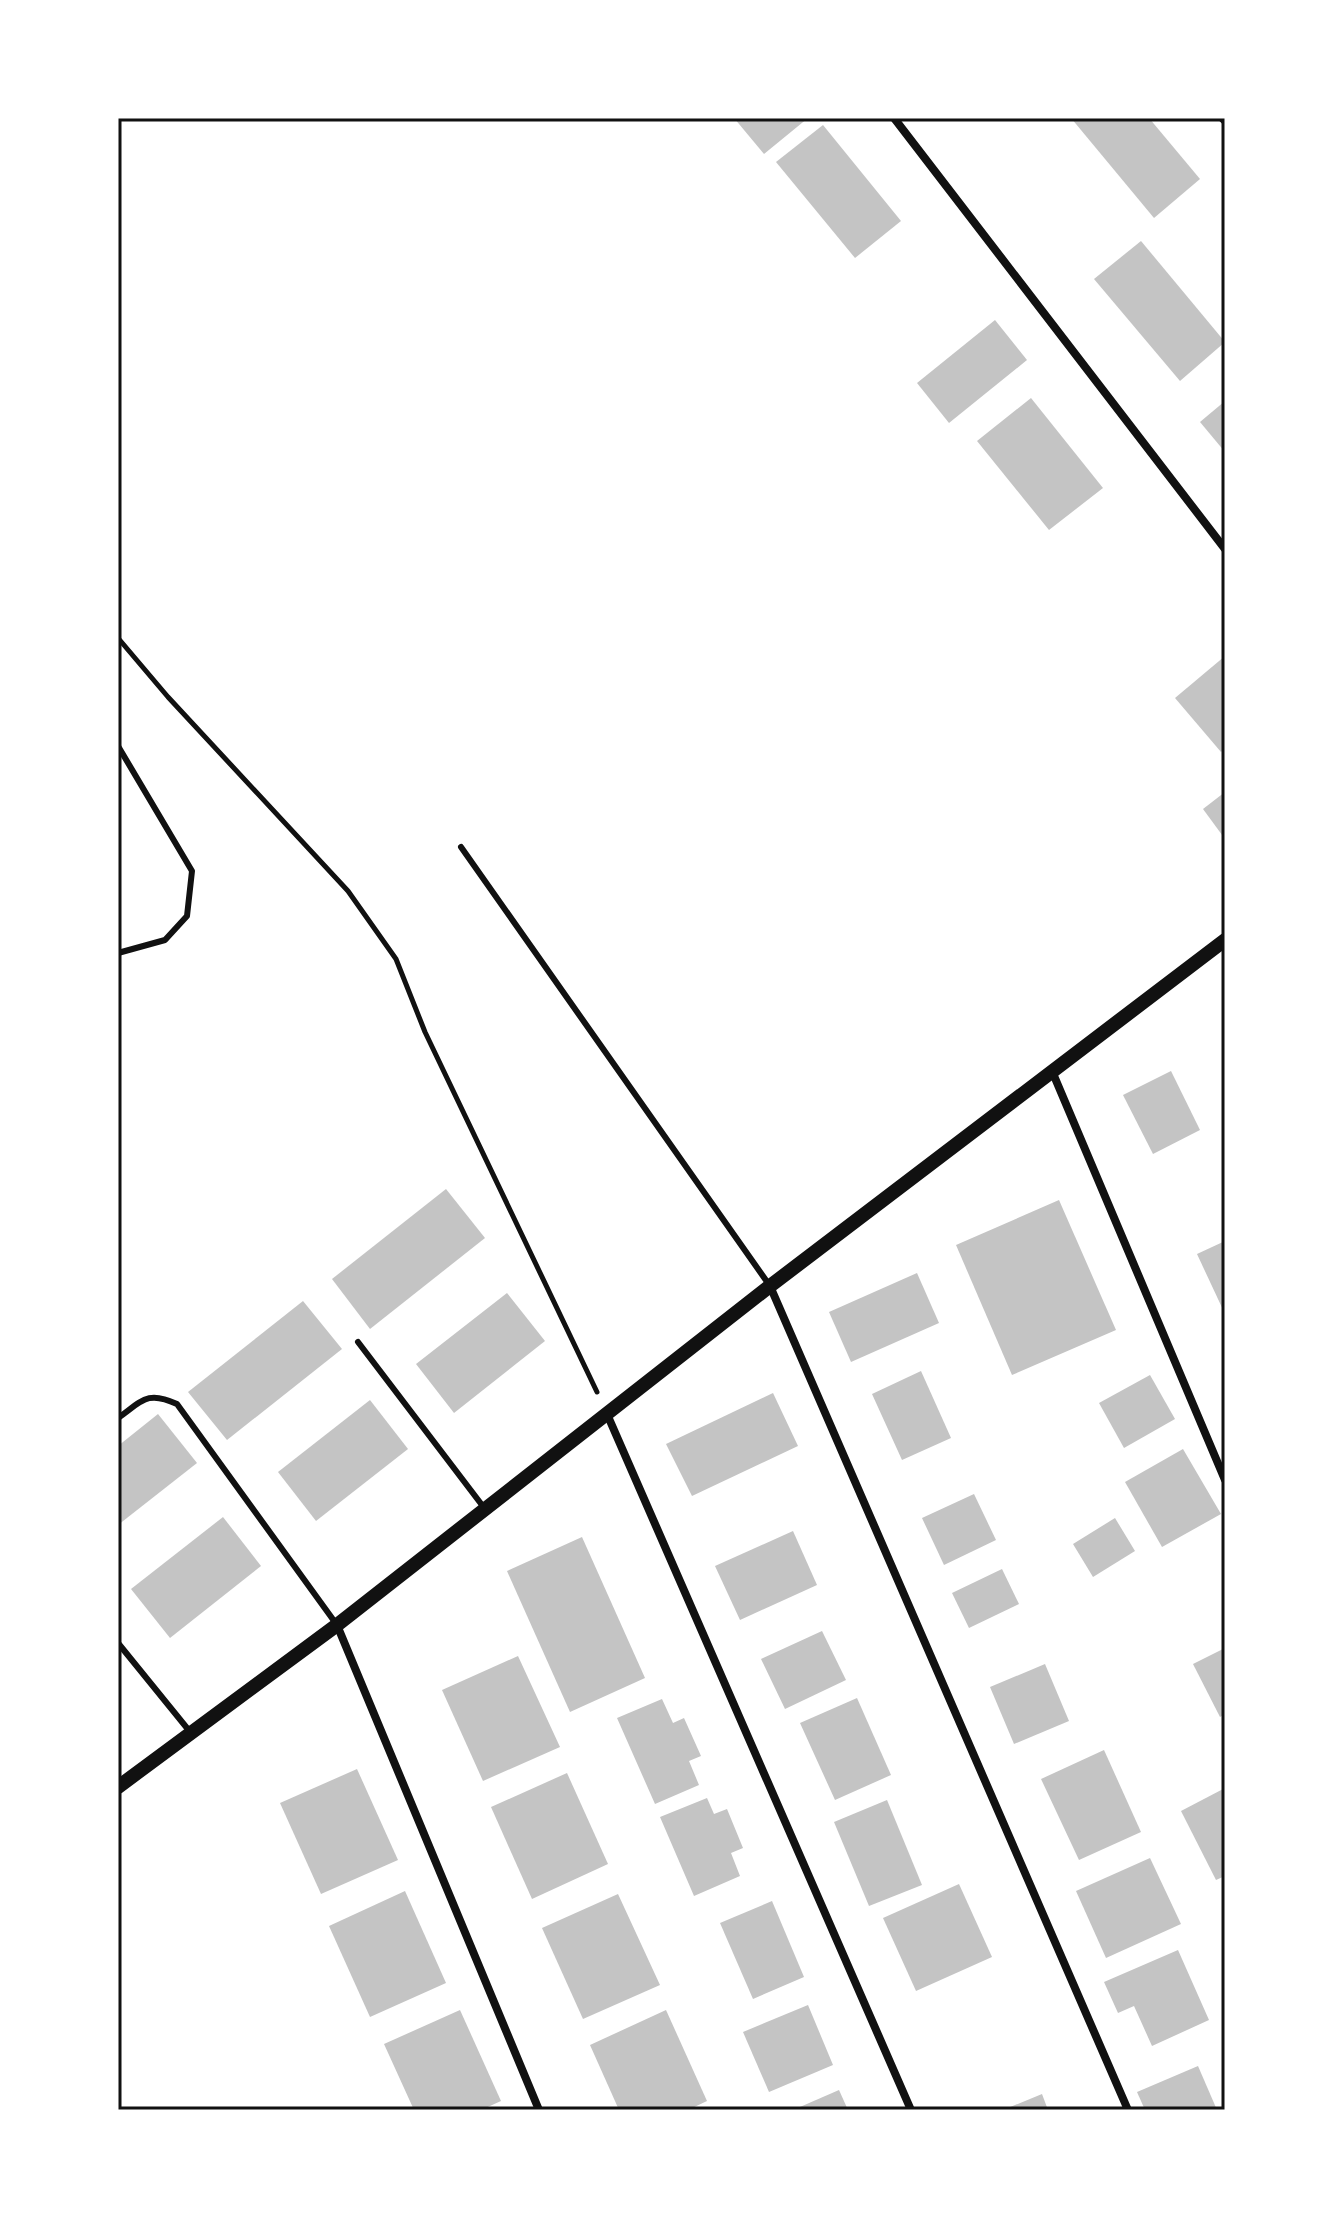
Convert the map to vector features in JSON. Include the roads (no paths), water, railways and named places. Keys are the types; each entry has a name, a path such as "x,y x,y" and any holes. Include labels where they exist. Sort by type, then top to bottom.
{"street":[{"path":"894,118 1225,549"},
{"path":"118,1787 337,1625 770,1286 1225,940"},
{"path":"1052,1071 1225,1480"},
{"path":"770,1286 1128,2110"},
{"path":"607,1414 911,2110"},
{"path":"337,1625 539,2110"}],"lane":[{"path":"118,746 192,871 187,916 165,940 118,953"},
{"path":"461,847 770,1286"},
{"path":"358,1342 485,1509"},
{"path":"118,1418 144,1399 160,1396 177,1404 337,1625"},
{"path":"118,1643 191,1733"}]}
